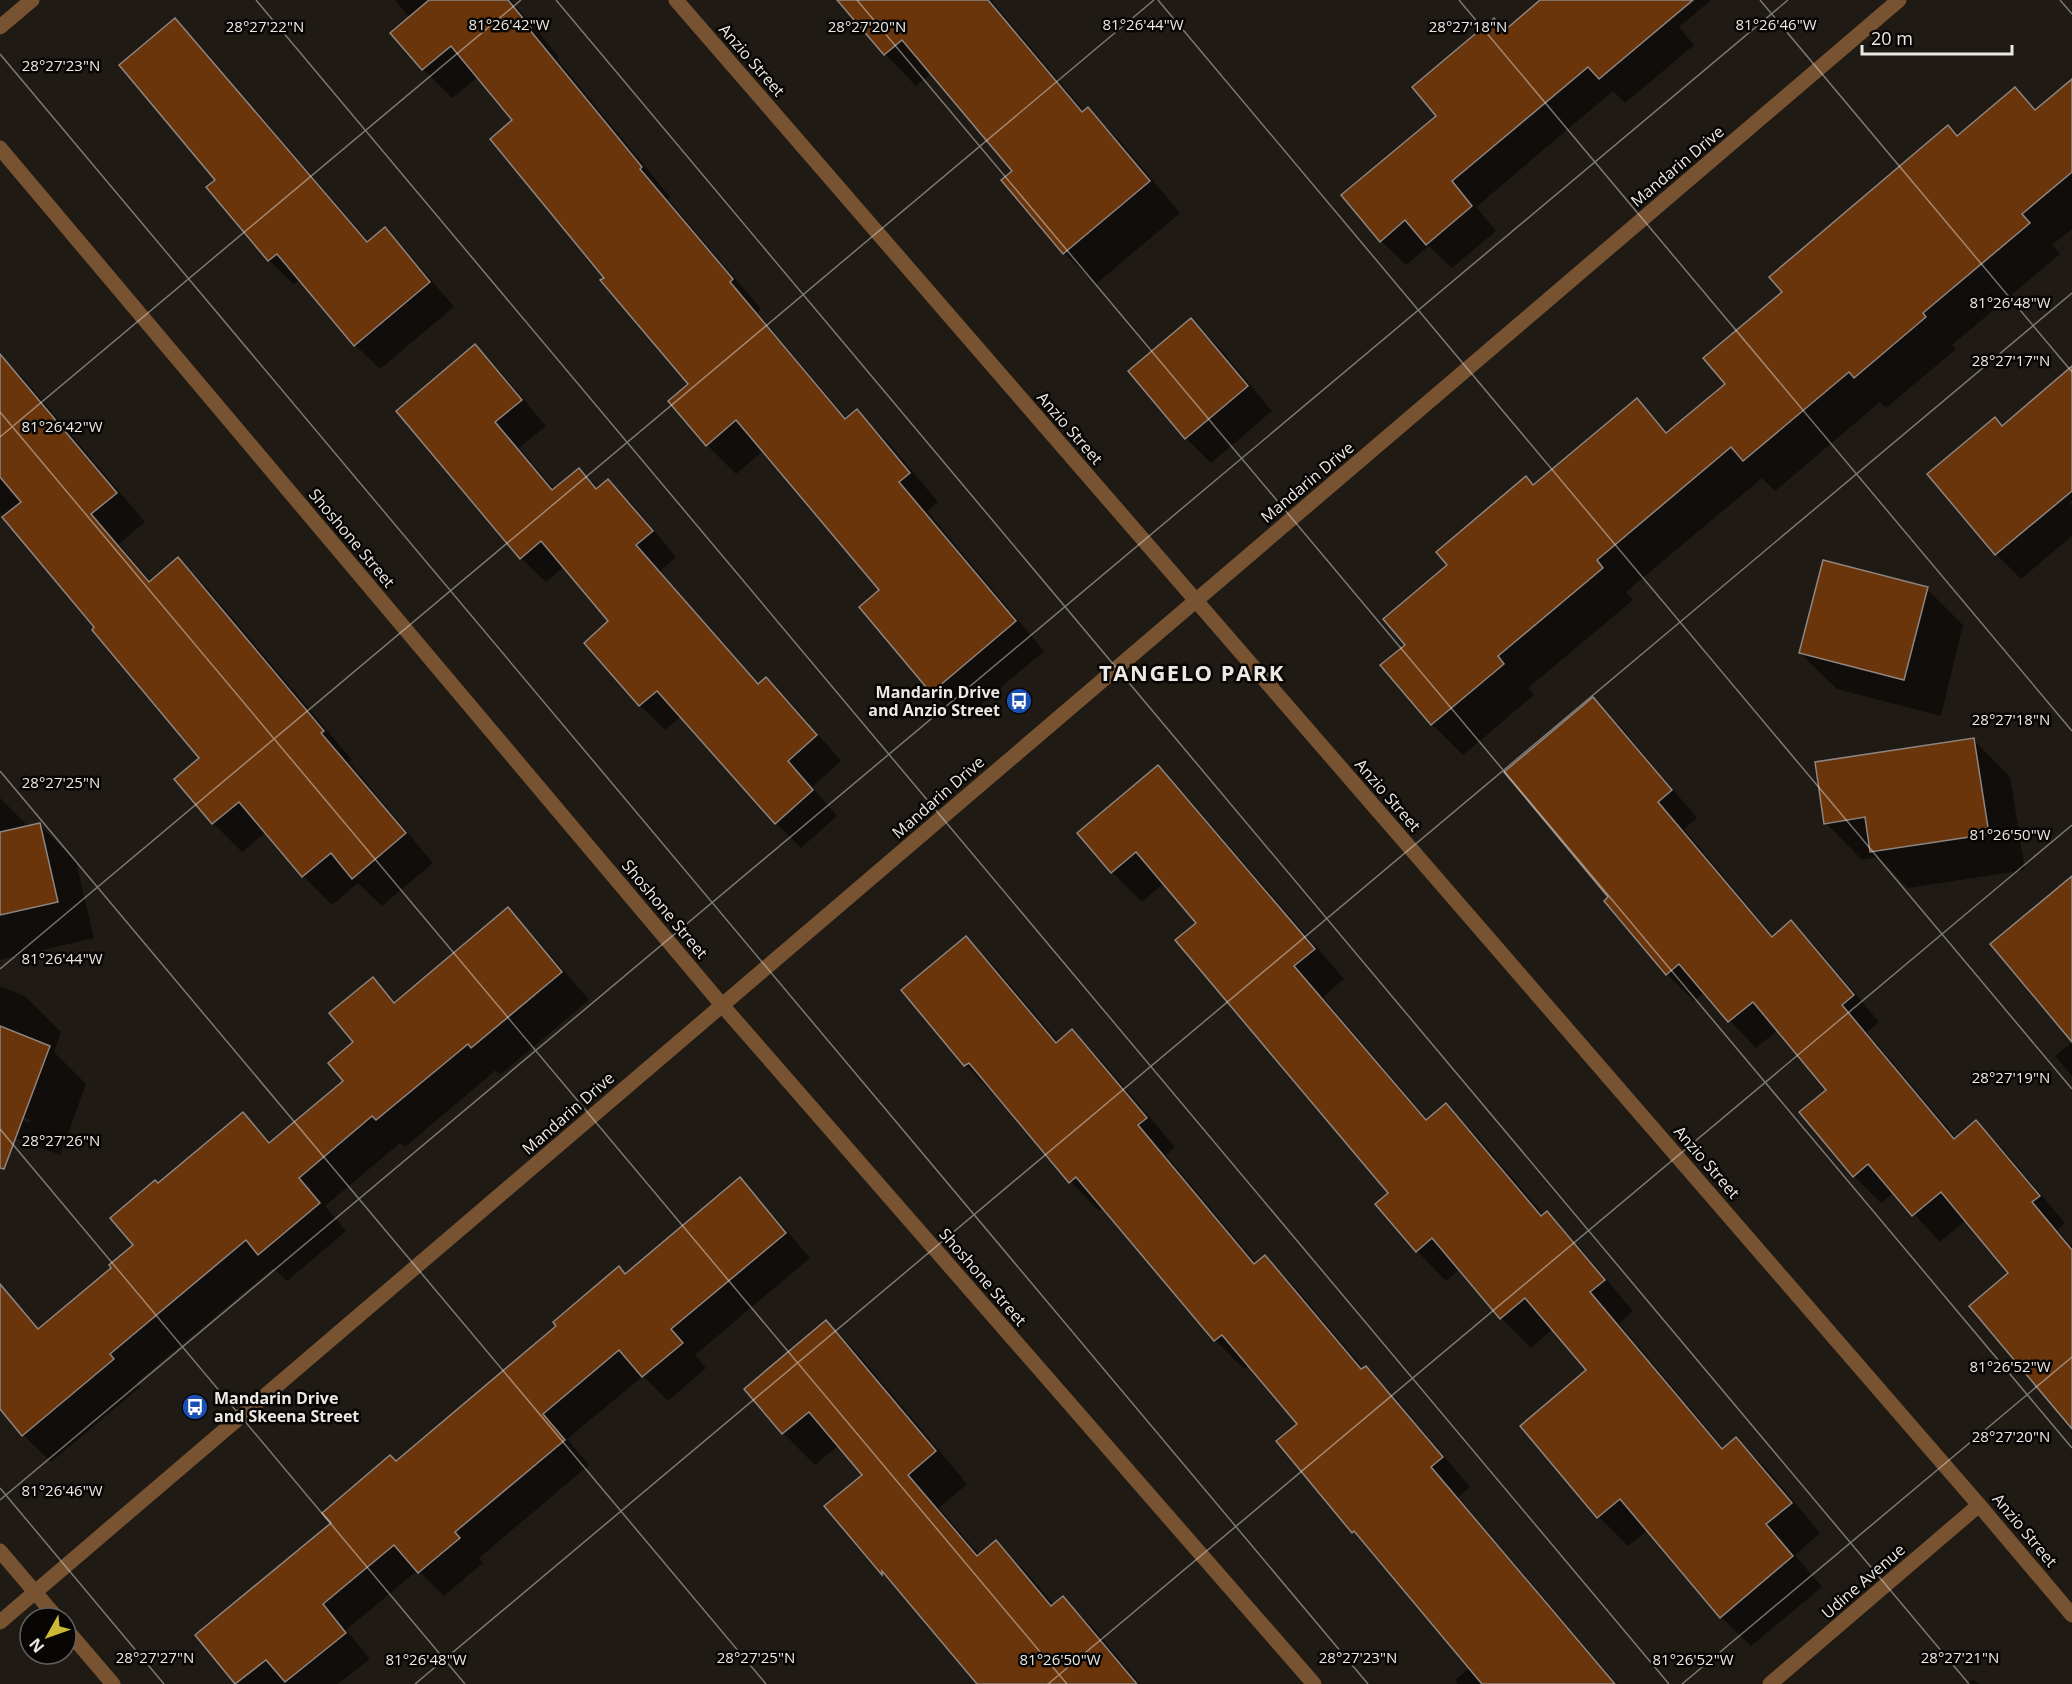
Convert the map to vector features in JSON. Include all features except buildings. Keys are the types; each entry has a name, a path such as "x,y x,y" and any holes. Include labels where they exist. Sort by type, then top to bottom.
{"street":[{"path":"0,27 32,0"},
{"name":"Anzio Street","path":"676,0 1979,1504 2072,1615"},
{"name":"Mandarin Drive","path":"0,1622 1899,0"},
{"name":"Shoshone Street","path":"0,148 722,1005 1314,1684"},
{"name":"Udine Avenue","path":"1770,1684 1979,1504"},
{"path":"0,1551 46,1606"},
{"path":"78,1643 113,1684"}],"place":[{"name":"Mandarin Drive and Anzio Street","path":"1019,701"},
{"name":"Mandarin Drive and Skeena Street","path":"195,1407"}],"district":[{"name":"TANGELO PARK","path":"1192,672"}]}
